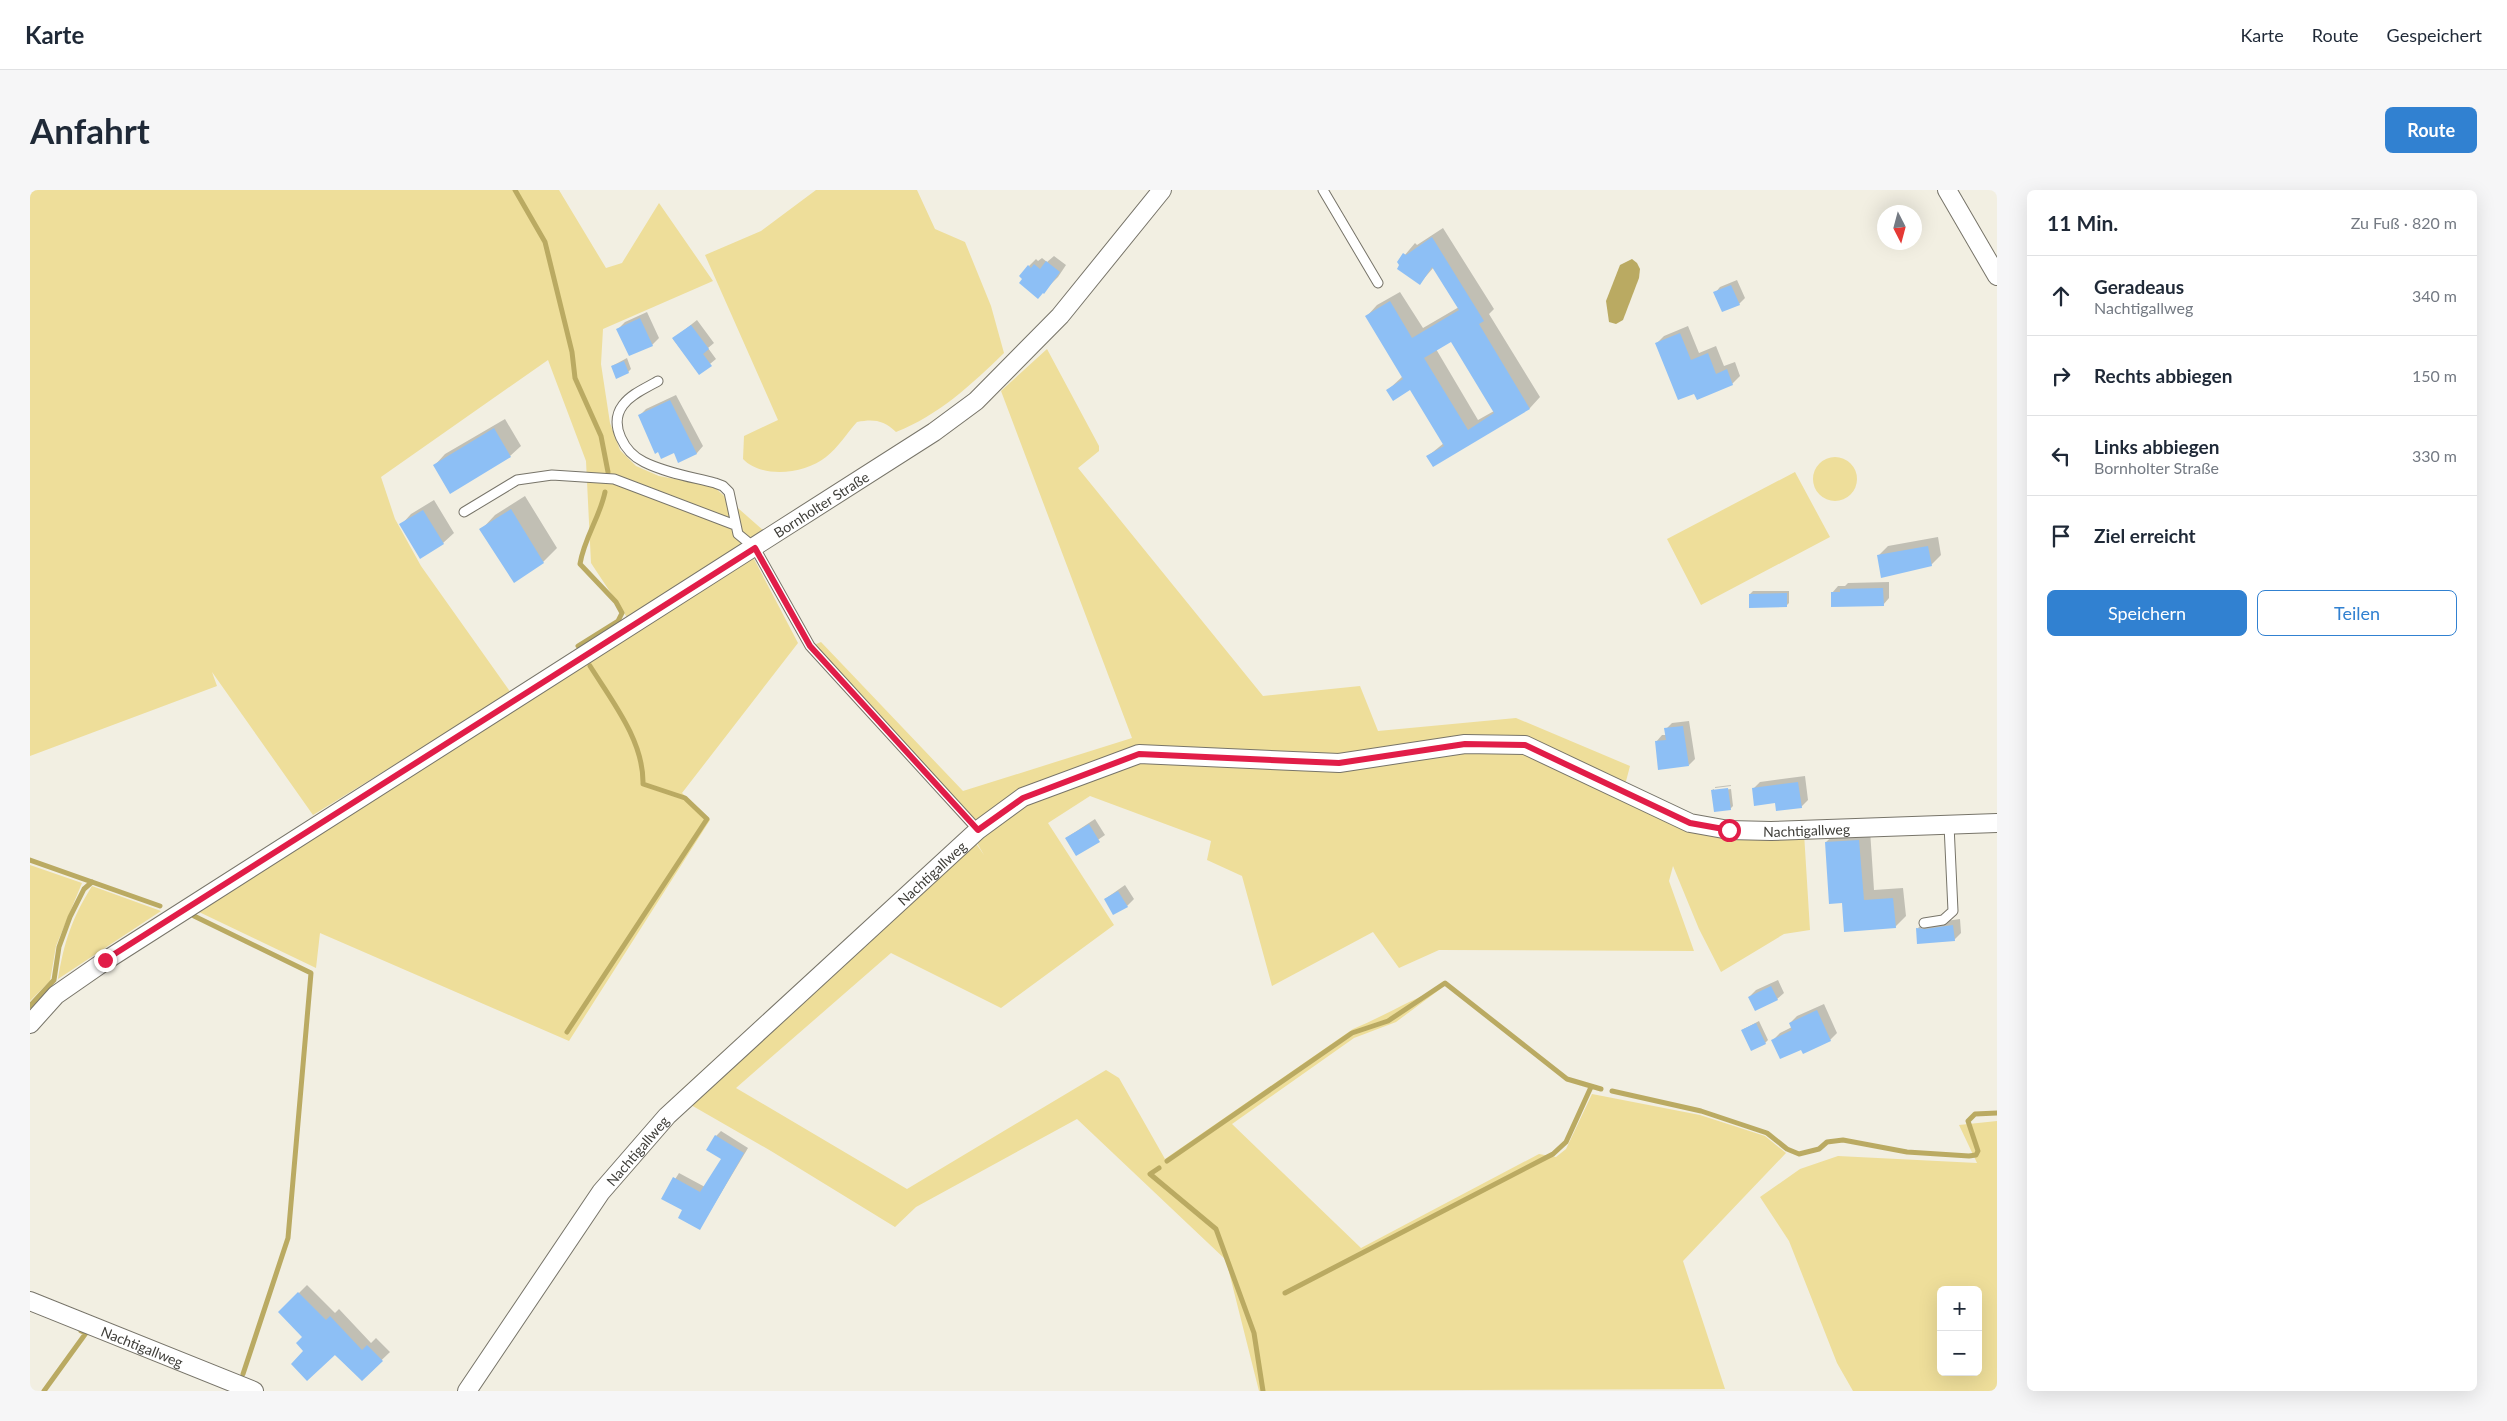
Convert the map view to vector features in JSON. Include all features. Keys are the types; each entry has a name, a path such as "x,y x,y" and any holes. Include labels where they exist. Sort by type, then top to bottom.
{"street":[{"name":"Bornholter Straße","path":"30,1024 56,995 105,960 755,548 934,432 976,402 1060,316 1162,190"},
{"path":"1947,190 1997,276"},
{"name":"Nachtigallweg","path":"467,1391 601,1192 667,1116 978,830 1023,798 1139,754 1339,763 1465,744 1525,745 1690,823 1729,830 1771,831 1997,822"},
{"name":"Nachtigallweg","path":"30,1301 254,1391"}],"lane":[{"path":"1323,190 1378,283"},
{"path":"658,381 632,396 622,406 618,417 620,438 633,455 644,462 723,486 732,501 738,534 755,548 810,646 978,830"},
{"path":"464,512 517,480 552,475 614,479 735,525"},
{"path":"1924,923 1943,920 1953,911 1949,825"}],"shaded area":[{"path":"30,190 559,190 606,268 622,263 659,203 713,281 603,329 601,364 610,423 620,450 636,466 659,476 713,486 765,532 628,619 591,563 586,461 548,360 381,477 395,519 421,566 511,693 313,815 212,672 217,686 30,756"},
{"path":"816,190 917,190 935,229 965,242 991,306 1004,353 954,398 912,425 896,432 878,421 857,422 834,449 817,463 796,470 772,472 761,470 743,459 744,436 778,420 705,255 761,231"},
{"path":"1632,259 1640,269 1639,278 1623,320 1616,324 1609,322 1606,301 1620,265"},
{"path":"1047,349 1099,446 1099,451 1078,468 1263,696 1360,686 1378,731 1516,718 1630,766 1624,789 1692,829 1804,833 1810,930 1784,934 1721,972 1699,929 1673,866 1669,881 1694,951 1439,950 1399,968 1373,932 1272,986 1242,876 1207,860 1211,841 1090,796 1048,823 1114,925 1001,1008 891,953 736,1088 907,1189 1106,1070 1119,1078 1165,1159 1353,1029 1443,987 1396,1022 1354,1038 1232,1124 1361,1248 1539,1154 1556,1157 1566,1149 1592,1094 1700,1115 1765,1136 1786,1153 1683,1261 1725,1389 1259,1391 1226,1260 1077,1119 916,1207 895,1227 771,1151 691,1105 682,1089 966,829 984,855 974,838 984,829 814,645 821,642 963,791 1132,738 1001,391"},
{"path":"1839,457 1851,463 1856,470 1856,488 1851,495 1844,500 1831,501 1819,495 1814,488 1813,475 1819,463 1826,458"},
{"path":"1795,472 1830,537 1701,605 1667,539"},
{"path":"753,557 798,643 682,793 710,820 569,1041 320,933 316,968 197,911"},
{"path":"30,865 82,883 56,946 50,981 30,1001"},
{"path":"92,886 161,911 58,979 70,931 79,909"},
{"path":"1997,1121 1997,1391 1853,1391 1837,1363 1789,1241 1760,1197 1800,1169 1838,1156 1977,1163 1959,1125"}],"building":[{"path":"1432,237 1484,321 1479,324 1530,409 1433,467 1426,456 1444,446 1410,390 1393,401 1386,390 1403,379 1365,316 1390,301 1412,338 1459,310 1432,267 1420,285 1397,269 1399,265 1397,262 1403,253 1406,255","holes":["1451,342 1494,413 1468,430 1424,358"]},
{"path":"1046,261 1060,272 1038,299 1019,283 1022,279 1019,276 1028,265 1031,268 1034,264 1040,269"},
{"path":"1731,285 1740,305 1722,312 1713,292"},
{"path":"640,318 653,346 629,356 616,329"},
{"path":"691,325 709,349 703,354 712,366 699,375 672,338"},
{"path":"1680,333 1691,360 1708,353 1716,374 1727,369 1733,385 1697,400 1694,394 1678,400 1655,343"},
{"path":"624,361 629,373 616,379 611,366"},
{"path":"670,400 697,454 678,463 674,453 661,459 658,452 655,454 638,415"},
{"path":"494,428 511,457 450,494 433,465"},
{"path":"511,509 544,563 514,583 479,529"},
{"path":"423,510 444,544 420,559 399,524"},
{"path":"1928,546 1932,566 1881,578 1877,555"},
{"path":"1883,588 1884,606 1831,607 1831,592 1840,592 1840,589"},
{"path":"1787,593 1787,607 1749,608 1749,594"},
{"path":"1683,726 1689,766 1658,770 1655,741 1666,740 1664,728"},
{"path":"1798,782 1802,808 1776,811 1775,803 1754,806 1752,788"},
{"path":"1728,788 1731,810 1714,812 1711,790"},
{"path":"1089,824 1100,842 1076,856 1065,838"},
{"path":"1859,840 1864,900 1893,898 1896,928 1844,932 1842,903 1829,904 1825,842"},
{"path":"1118,891 1128,907 1113,915 1104,899"},
{"path":"1953,925 1955,941 1917,944 1916,928 1925,929"},
{"path":"1771,986 1778,1000 1755,1011 1748,997"},
{"path":"1817,1010 1831,1041 1803,1054 1801,1050 1780,1059 1771,1040 1792,1030 1789,1023"},
{"path":"1756,1023 1766,1044 1751,1051 1741,1030"},
{"path":"715,1135 744,1153 700,1230 678,1218 682,1210 661,1199 673,1177 700,1192 721,1159 706,1150"},
{"path":"298,1292 326,1320 330,1316 362,1350 367,1345 383,1361 362,1381 335,1355 307,1381 291,1364 303,1351 296,1343 302,1337 278,1312"}],"waterway":[{"path":"515,190 545,242 572,352 575,378 601,436 608,472"},
{"path":"578,646 618,621 622,613 616,602 580,564 585,545 600,510 605,492"},
{"path":"567,1032 707,819 685,798 643,784 642,768 632,737 617,707 590,666"},
{"path":"30,860 160,906"},
{"path":"30,1006 54,980 59,947 70,917 84,889 92,882"},
{"path":"194,916 311,973 288,1238 243,1374"},
{"path":"1167,1161 1352,1033 1388,1021 1445,983 1567,1079 1601,1089"},
{"path":"1285,1293 1553,1154 1566,1142 1591,1087"},
{"path":"1612,1091 1701,1111 1767,1133 1787,1149 1799,1154 1819,1149 1827,1142 1843,1140 1907,1152 1976,1155 1978,1151 1968,1121 1975,1114 1997,1113"},
{"path":"1159,1168 1150,1174 1216,1229 1254,1333 1263,1391"},
{"path":"44,1391 86,1333 81,1331"}],"route":[{"path":"105,960 755,548 810,646 978,830 1023,798 1139,754 1339,763 1465,744 1525,745 1690,823 1729,830"}]}
